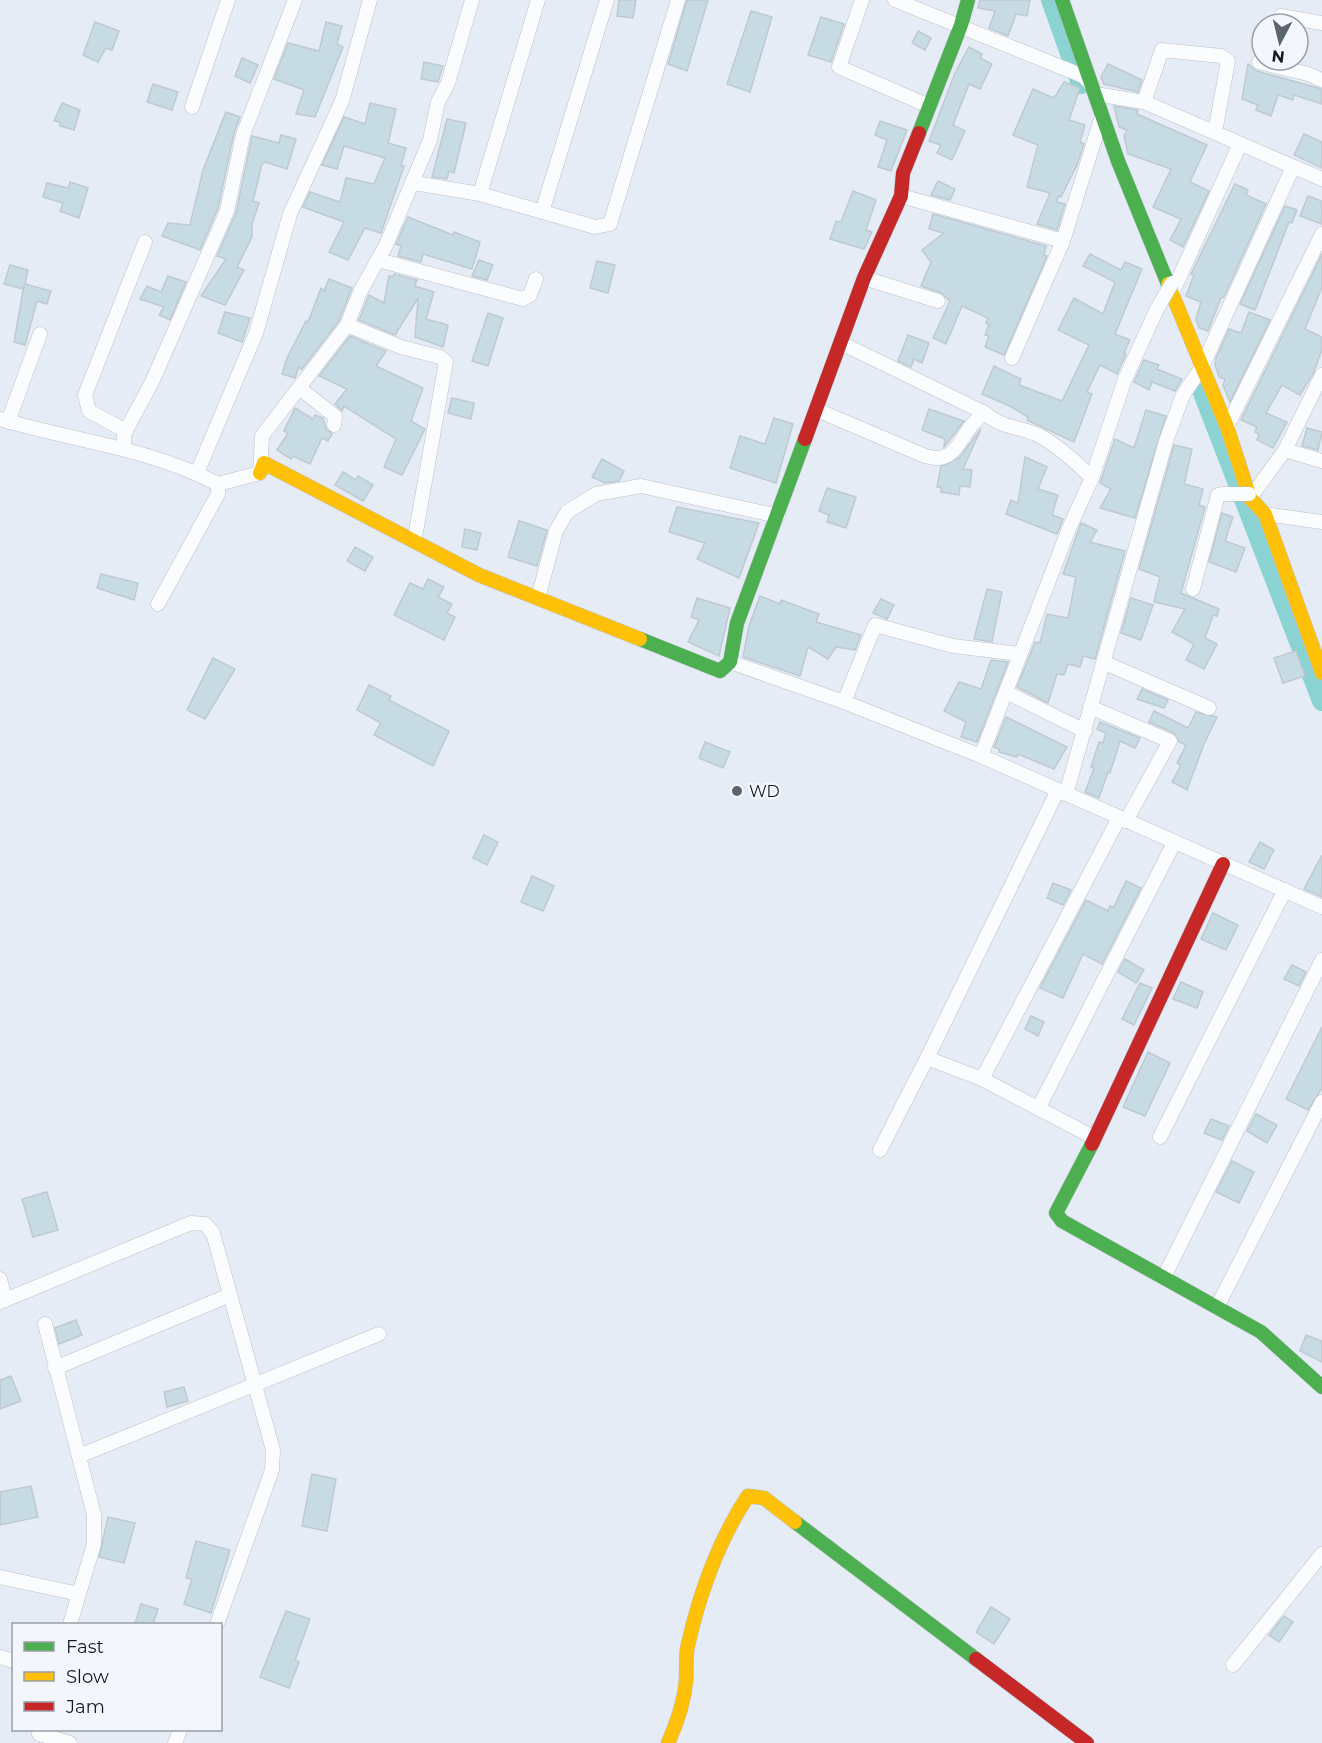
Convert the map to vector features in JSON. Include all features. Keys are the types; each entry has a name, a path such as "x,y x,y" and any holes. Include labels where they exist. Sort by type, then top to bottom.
{"street":[{"path":"192,107 228,0"},
{"path":"125,440 227,211 243,135 295,0"},
{"path":"198,471 256,333 290,214 342,101 370,0"},
{"path":"260,473 260,449 272,421 347,325 360,292 378,260 414,183 430,140 438,102 448,83 472,0"},
{"path":"480,194 538,0"},
{"path":"542,212 607,0"},
{"path":"414,183 480,194 595,227 604,227 614,219 678,0"},
{"path":"862,0 839,67 929,106"},
{"path":"895,0 961,25 1090,85 1144,102 1322,179"},
{"path":"726,665 737,623 864,278 901,196 903,173 961,25 968,0"},
{"path":"1062,0 1101,120 1172,287 1227,427 1250,496 1264,514 1322,673"},
{"path":"1144,102 1162,50 1221,56 1228,61 1215,132"},
{"path":"1300,72 1322,80"},
{"path":"1012,358 1063,241 1101,120"},
{"path":"981,756 1092,478 1125,380 1157,309 1172,287 1240,144"},
{"path":"879,1150 1062,792 1085,731 1134,550 1183,395 1202,367 1293,167"},
{"path":"901,196 1063,241"},
{"path":"1227,427 1322,234"},
{"path":"125,440 89,411 85,395 145,242"},
{"path":"378,260 523,300 530,295 536,279"},
{"path":"864,278 938,301"},
{"path":"347,325 401,347 440,357 446,362 414,539"},
{"path":"40,334 7,417 125,440 198,471 218,484 260,473"},
{"path":"840,343 985,413 1003,424 1039,435 1071,458 1092,478"},
{"path":"1250,496 1285,450 1322,375"},
{"path":"299,388 335,416 334,424"},
{"path":"817,410 925,456 941,460 947,458 955,450 973,420 985,413"},
{"path":"1285,450 1322,461"},
{"path":"260,473 264,463 414,539 479,575 726,665 844,702 981,756 1322,907"},
{"path":"158,604 218,494 218,484"},
{"path":"538,596 556,531 567,512 596,494 641,486 778,516"},
{"path":"1193,589 1218,495 1250,496"},
{"path":"1264,514 1322,522"},
{"path":"844,702 874,625 953,646 1020,654"},
{"path":"1105,663 1209,708"},
{"path":"1006,692 1085,731"},
{"path":"982,1079 1123,820 1170,741 1090,707"},
{"path":"1039,1107 1174,843"},
{"path":"1223,864 1095,1138 1056,1213 1062,1221 1261,1332 1322,1387"},
{"path":"1161,1137 1285,890"},
{"path":"1164,1277 1322,960"},
{"path":"927,1058 982,1079 1095,1138"},
{"path":"1217,1307 1322,1102"},
{"path":"0,1280 3,1301 191,1223 205,1224 213,1233 273,1450 272,1470 217,1623"},
{"path":"55,1368 230,1295"},
{"path":"45,1324 94,1515 94,1544 70,1623"},
{"path":"79,1456 379,1334"},
{"path":"668,1743 679,1719 685,1688 688,1645 738,1507 748,1496 764,1498 1087,1743"},
{"path":"1233,1665 1322,1554"},
{"path":"0,1577 79,1594"},
{"path":"38,1735 70,1743"}],"building":[{"path":"619,0 636,0 633,18 617,16"},
{"path":"687,0 708,0 687,71 668,64"},
{"path":"980,0 1030,0 1027,16 1016,14 1008,36 989,28 995,11 978,8"},
{"path":"751,11 772,17 750,92 727,84"},
{"path":"821,17 844,24 831,62 808,55"},
{"path":"95,22 119,31 112,50 106,48 98,62 83,55"},
{"path":"326,22 342,26 337,44 343,47 315,117 296,114 304,90 274,79 288,43 319,51"},
{"path":"918,31 931,38 925,50 912,43"},
{"path":"969,47 982,54 980,58 992,64 980,89 969,84 953,125 965,131 952,160 937,153 941,145 929,141 955,73"},
{"path":"242,58 258,65 250,83 235,76"},
{"path":"424,62 443,66 438,82 421,79"},
{"path":"1108,64 1142,80 1138,92 1104,84 1101,77"},
{"path":"1248,64 1250,72 1261,72 1322,89 1322,104 1294,95 1293,100 1278,95 1271,116 1256,110 1258,105 1242,99"},
{"path":"1064,82 1080,88 1069,120 1085,125 1080,142 1084,144 1077,165 1061,197 1058,196 1057,202 1065,204 1057,230 1037,224 1050,193 1027,187 1038,145 1013,135 1033,89 1054,98"},
{"path":"153,84 178,92 172,110 147,102"},
{"path":"62,103 80,110 74,130 60,126 60,122 54,121"},
{"path":"370,103 396,109 388,143 406,148 401,166 404,166 381,233 365,228 348,260 329,252 344,222 303,207 310,192 340,202 346,178 374,184 385,158 344,146 337,169 322,165 344,117 365,124"},
{"path":"1114,106 1138,110 1137,114 1207,145 1190,182 1209,191 1183,247 1170,240 1181,219 1153,207 1171,169 1128,154 1124,136 1127,130 1119,127"},
{"path":"226,112 240,117 234,133 218,208 200,250 162,236 168,223 190,225 203,170"},
{"path":"447,119 466,123 454,173 449,171 447,179 432,177"},
{"path":"880,121 907,130 891,171 878,167 887,140 875,135"},
{"path":"1304,134 1322,142 1322,168 1294,155"},
{"path":"281,135 296,139 287,169 265,162 262,164 253,201 259,203 252,224 252,237 237,267 244,270 225,305 201,296 226,259 217,256 236,213 252,136 279,143"},
{"path":"938,181 955,189 950,200 931,195"},
{"path":"70,182 88,188 79,218 60,211 63,203 43,197 47,183 68,188"},
{"path":"1235,184 1248,190 1246,195 1266,204 1224,297 1221,298 1208,331 1199,328 1196,319 1201,302 1186,296 1194,275 1191,274"},
{"path":"853,191 876,200 866,230 872,232 864,249 830,239 836,221 841,222"},
{"path":"1308,196 1322,201 1322,224 1300,216"},
{"path":"1285,206 1297,210 1292,223 1289,222 1255,310 1240,304"},
{"path":"933,214 1046,246 1044,255 1047,256 1004,355 985,347 989,336 985,335 989,324 986,323 988,318 962,306 946,344 933,338 950,301 941,293 921,286 931,262 922,250 944,233 929,229"},
{"path":"408,217 453,235 454,232 480,242 472,269 423,254 421,262 398,256 401,246 396,244"},
{"path":"1090,254 1121,270 1125,262 1142,269 1115,334 1130,340 1124,353 1126,354 1117,374 1100,365 1087,392 1092,394 1074,442 1027,420 1028,417 1010,406 982,394 994,366 1021,379 1019,385 1062,401 1089,345 1058,330 1074,298 1103,314 1115,282 1083,266"},
{"path":"1322,254 1322,287 1305,329 1322,337 1322,349 1314,372 1300,395 1282,385 1266,413 1287,422 1273,448 1257,440 1259,435 1255,432 1257,427 1241,420"},
{"path":"479,260 493,265 487,280 472,276"},
{"path":"597,261 615,265 608,293 590,288"},
{"path":"10,265 28,270 25,284 51,291 47,304 37,301 25,345 14,342 24,285 23,289 4,284"},
{"path":"394,274 417,280 415,286 434,292 426,319 448,325 443,347 415,337 418,298 395,335 359,320 369,295 384,303 389,276 393,277"},
{"path":"168,276 186,282 170,320 159,315 164,307 140,299 147,286 161,292"},
{"path":"329,279 352,288 339,321 302,369 299,367 295,378 282,374 287,358 306,321 308,322 321,288 324,291"},
{"path":"225,312 250,318 242,342 218,333"},
{"path":"1249,312 1270,320 1230,402 1223,385 1225,379 1219,377 1215,365 1216,358 1229,329 1241,333"},
{"path":"488,313 503,318 488,366 472,361"},
{"path":"908,335 929,343 922,363 914,359 911,367 898,361"},
{"path":"350,336 386,351 376,366 423,388 411,421 425,429 402,475 384,467 396,439 344,406 342,411 335,404 347,389 319,376"},
{"path":"1144,360 1159,365 1157,369 1182,379 1175,391 1152,382 1149,390 1134,382"},
{"path":"452,398 474,403 471,419 448,413"},
{"path":"295,408 313,419 315,415 323,418 326,429 332,434 328,441 322,438 310,464 293,456 291,459 277,450 288,433 284,431"},
{"path":"929,409 964,421 944,447 945,439 922,430"},
{"path":"1146,410 1166,416 1135,518 1100,508 1111,489 1100,483 1115,439 1134,448"},
{"path":"774,418 793,424 776,483 730,468 740,436 765,444"},
{"path":"1307,428 1322,432 1318,450 1302,446"},
{"path":"981,429 963,469 972,470 970,487 960,486 959,495 941,492 941,487 937,487 941,466 959,458"},
{"path":"1174,445 1192,449 1184,484 1203,489 1199,505 1205,507 1181,593 1219,609 1217,616 1213,615 1205,638 1217,644 1204,669 1186,660 1194,644 1172,632 1185,609 1154,602 1160,577 1139,569"},
{"path":"1025,457 1047,467 1038,489 1058,495 1052,515 1063,519 1057,534 1006,514 1011,500 1018,503"},
{"path":"602,459 624,471 619,481 605,483 592,477"},
{"path":"343,472 356,480 358,476 373,485 363,501 335,485"},
{"path":"827,488 856,497 846,528 827,522 829,515 819,511"},
{"path":"677,507 759,523 739,578 697,559 705,543 669,532"},
{"path":"1222,513 1233,517 1225,541 1245,548 1236,572 1209,562"},
{"path":"519,521 547,530 537,566 508,557"},
{"path":"1081,523 1097,530 1090,542 1125,551 1095,659 1083,656 1080,667 1068,664 1064,675 1057,674 1048,703 1017,687 1035,642 1040,643 1047,614 1068,618 1076,577 1063,574"},
{"path":"465,529 481,533 477,550 462,547"},
{"path":"355,547 373,557 365,571 347,561"},
{"path":"101,574 138,583 134,600 97,588"},
{"path":"428,579 444,587 438,597 452,604 447,613 455,617 444,640 394,615 410,583 423,589"},
{"path":"987,589 1002,592 992,642 974,639"},
{"path":"760,596 780,604 781,600 819,614 816,622 861,635 855,650 836,647 828,659 808,647 800,676 743,657 749,626"},
{"path":"697,598 730,608 719,656 688,642 699,620 691,617"},
{"path":"1131,598 1153,605 1141,640 1121,633"},
{"path":"881,599 894,605 887,619 873,613"},
{"path":"1296,651 1305,676 1283,683 1274,658"},
{"path":"213,658 235,669 205,719 187,710"},
{"path":"991,660 1008,662 977,742 961,737 966,722 944,711 959,682 981,689"},
{"path":"369,685 391,696 389,700 449,731 433,766 374,735 381,723 357,710"},
{"path":"1142,689 1168,700 1164,708 1137,699"},
{"path":"1154,711 1188,728 1196,712 1217,717 1187,790 1172,782 1181,765 1177,763 1186,745 1179,742 1174,733 1149,722"},
{"path":"1006,717 1067,747 1054,769 1018,754 1017,757 999,752 999,749 994,747"},
{"path":"1100,722 1140,738 1135,748 1120,741 1099,798 1085,792 1094,768 1091,767 1099,742 1103,743 1106,733 1097,729"},
{"path":"705,742 730,752 723,768 699,758"},
{"path":"484,835 498,842 487,865 473,858"},
{"path":"1260,842 1274,850 1264,869 1249,862"},
{"path":"1322,855 1322,897 1304,889"},
{"path":"532,876 554,886 543,911 521,902"},
{"path":"1126,881 1141,888 1102,964 1083,954 1063,998 1040,988 1086,900 1108,911 1110,906 1114,907"},
{"path":"1053,883 1071,890 1063,905 1047,898"},
{"path":"1213,913 1238,925 1226,950 1201,939"},
{"path":"1125,959 1144,970 1136,983 1118,972"},
{"path":"1292,965 1306,972 1299,986 1284,979"},
{"path":"1181,982 1203,992 1197,1008 1173,999"},
{"path":"1140,983 1152,988 1134,1025 1122,1019"},
{"path":"1031,1016 1044,1022 1038,1036 1025,1029"},
{"path":"1322,1027 1322,1088 1308,1110 1286,1099"},
{"path":"1148,1052 1170,1063 1145,1116 1123,1107"},
{"path":"1256,1114 1277,1125 1267,1143 1247,1131"},
{"path":"1211,1119 1229,1126 1222,1140 1204,1133"},
{"path":"1232,1161 1254,1172 1239,1203 1216,1192"},
{"path":"47,1192 58,1230 33,1237 22,1199"},
{"path":"76,1320 82,1335 59,1344 55,1328"},
{"path":"1306,1335 1322,1341 1322,1362 1300,1351"},
{"path":"11,1376 21,1401 0,1409 0,1380"},
{"path":"184,1387 188,1401 167,1407 164,1392"},
{"path":"312,1474 336,1479 327,1531 302,1526"},
{"path":"31,1486 38,1517 0,1525 0,1492"},
{"path":"108,1517 135,1523 124,1563 99,1557"},
{"path":"196,1541 230,1550 211,1613 184,1604 192,1579 186,1578"},
{"path":"141,1604 158,1609 153,1623 135,1623"},
{"path":"991,1607 1010,1619 994,1644 976,1632"},
{"path":"286,1611 310,1619 295,1660 299,1662 289,1688 260,1677"},
{"path":"1284,1616 1293,1622 1279,1642 1269,1635"}],"waterway":[{"path":"1051,0 1081,84"},
{"path":"1203,393 1322,701"}],"traffic: fast":[{"path":"919,133 961,25 968,0"},
{"path":"1062,0 1118,161 1168,284"},
{"path":"640,639 720,671 730,662 737,623 805,439"},
{"path":"1092,1144 1056,1213 1062,1221 1261,1332 1322,1387"},
{"path":"795,1522 976,1659"}],"traffic: slow":[{"path":"1168,284 1227,427 1250,498 1265,514 1322,673"},
{"path":"260,473 264,463 479,575 640,639"},
{"path":"668,1743 684,1697 687,1650 698,1607 711,1568 728,1530 748,1496 764,1498 795,1522"}],"traffic: jam":[{"path":"805,439 864,278 901,196 903,173 919,133"},
{"path":"1092,1144 1223,864"},
{"path":"976,1659 1087,1743"}],"place":[{"name":"WD","path":"737,791"}]}
